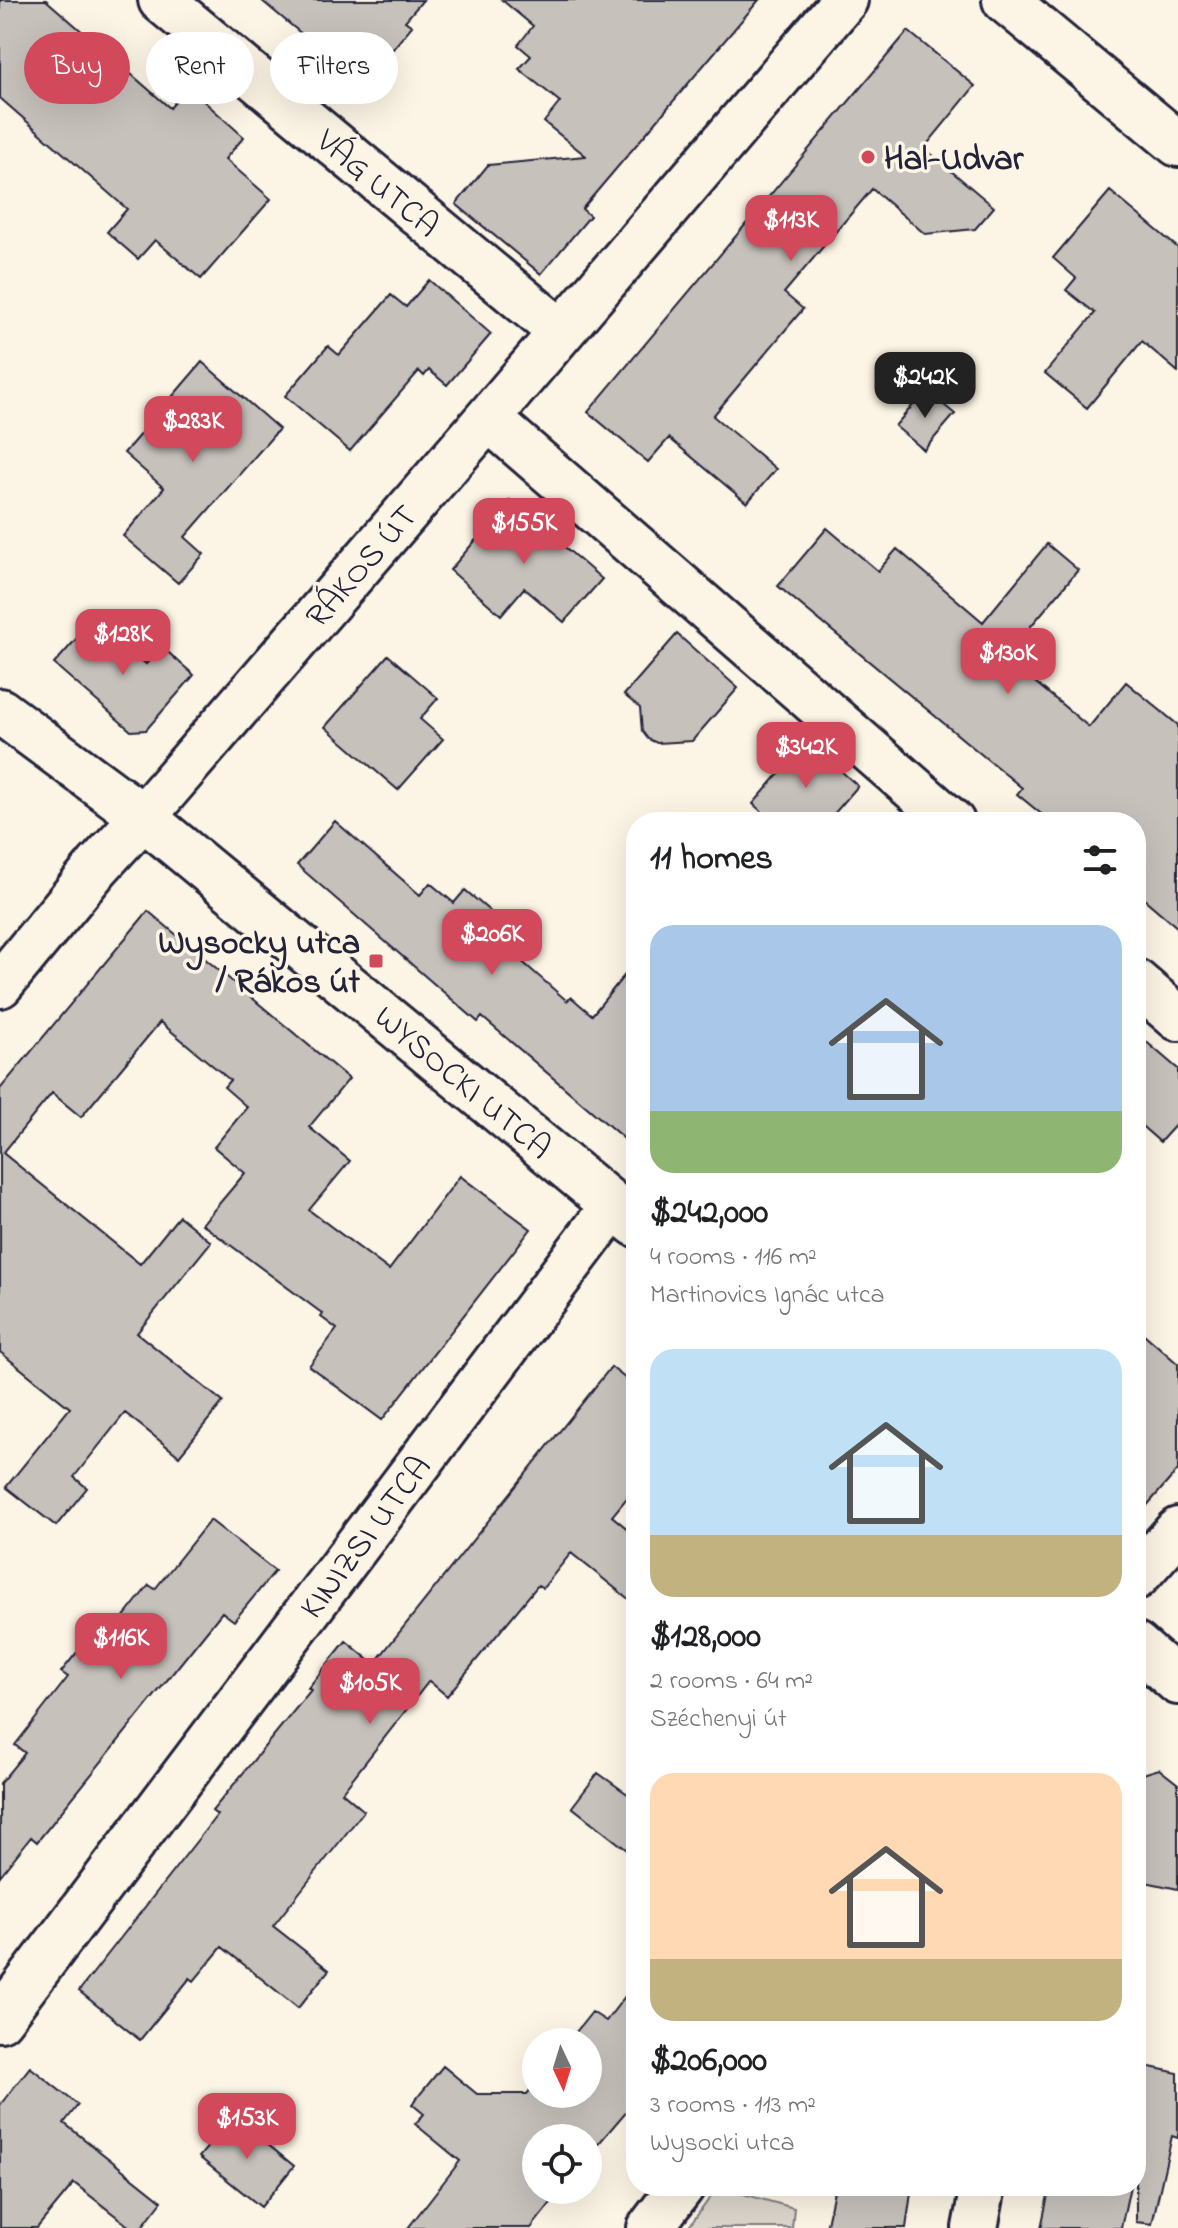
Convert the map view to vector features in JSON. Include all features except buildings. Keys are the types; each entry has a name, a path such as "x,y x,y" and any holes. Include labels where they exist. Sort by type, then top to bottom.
{"street":[{"name":"VÁG UTCA","path":"161,0 561,332"},
{"name":"RÁKOS ÚT","path":"0,985 98,866 488,418 845,0"},
{"path":"1005,0 1178,144"},
{"path":"488,418 941,812"},
{"name":"WYSOCKI UTCA","path":"0,711 143,817 625,1215"},
{"path":"1146,991 1178,1018"},
{"name":"KINIZSI UTCA","path":"0,2019 625,1215"},
{"path":"1146,1566 1178,1530"},
{"path":"1146,1654 1178,1682"},
{"path":"650,2228 674,2196"},
{"path":"975,2228 981,2196"}],"shaded area":[{"path":"711,2196 751,2196 794,2208 792,2228 688,2228"}],"place":[{"name":"Hal-Udvar","path":"868,157"},
{"name":"Wysocky utca / Rákos út","path":"376,961"}]}
